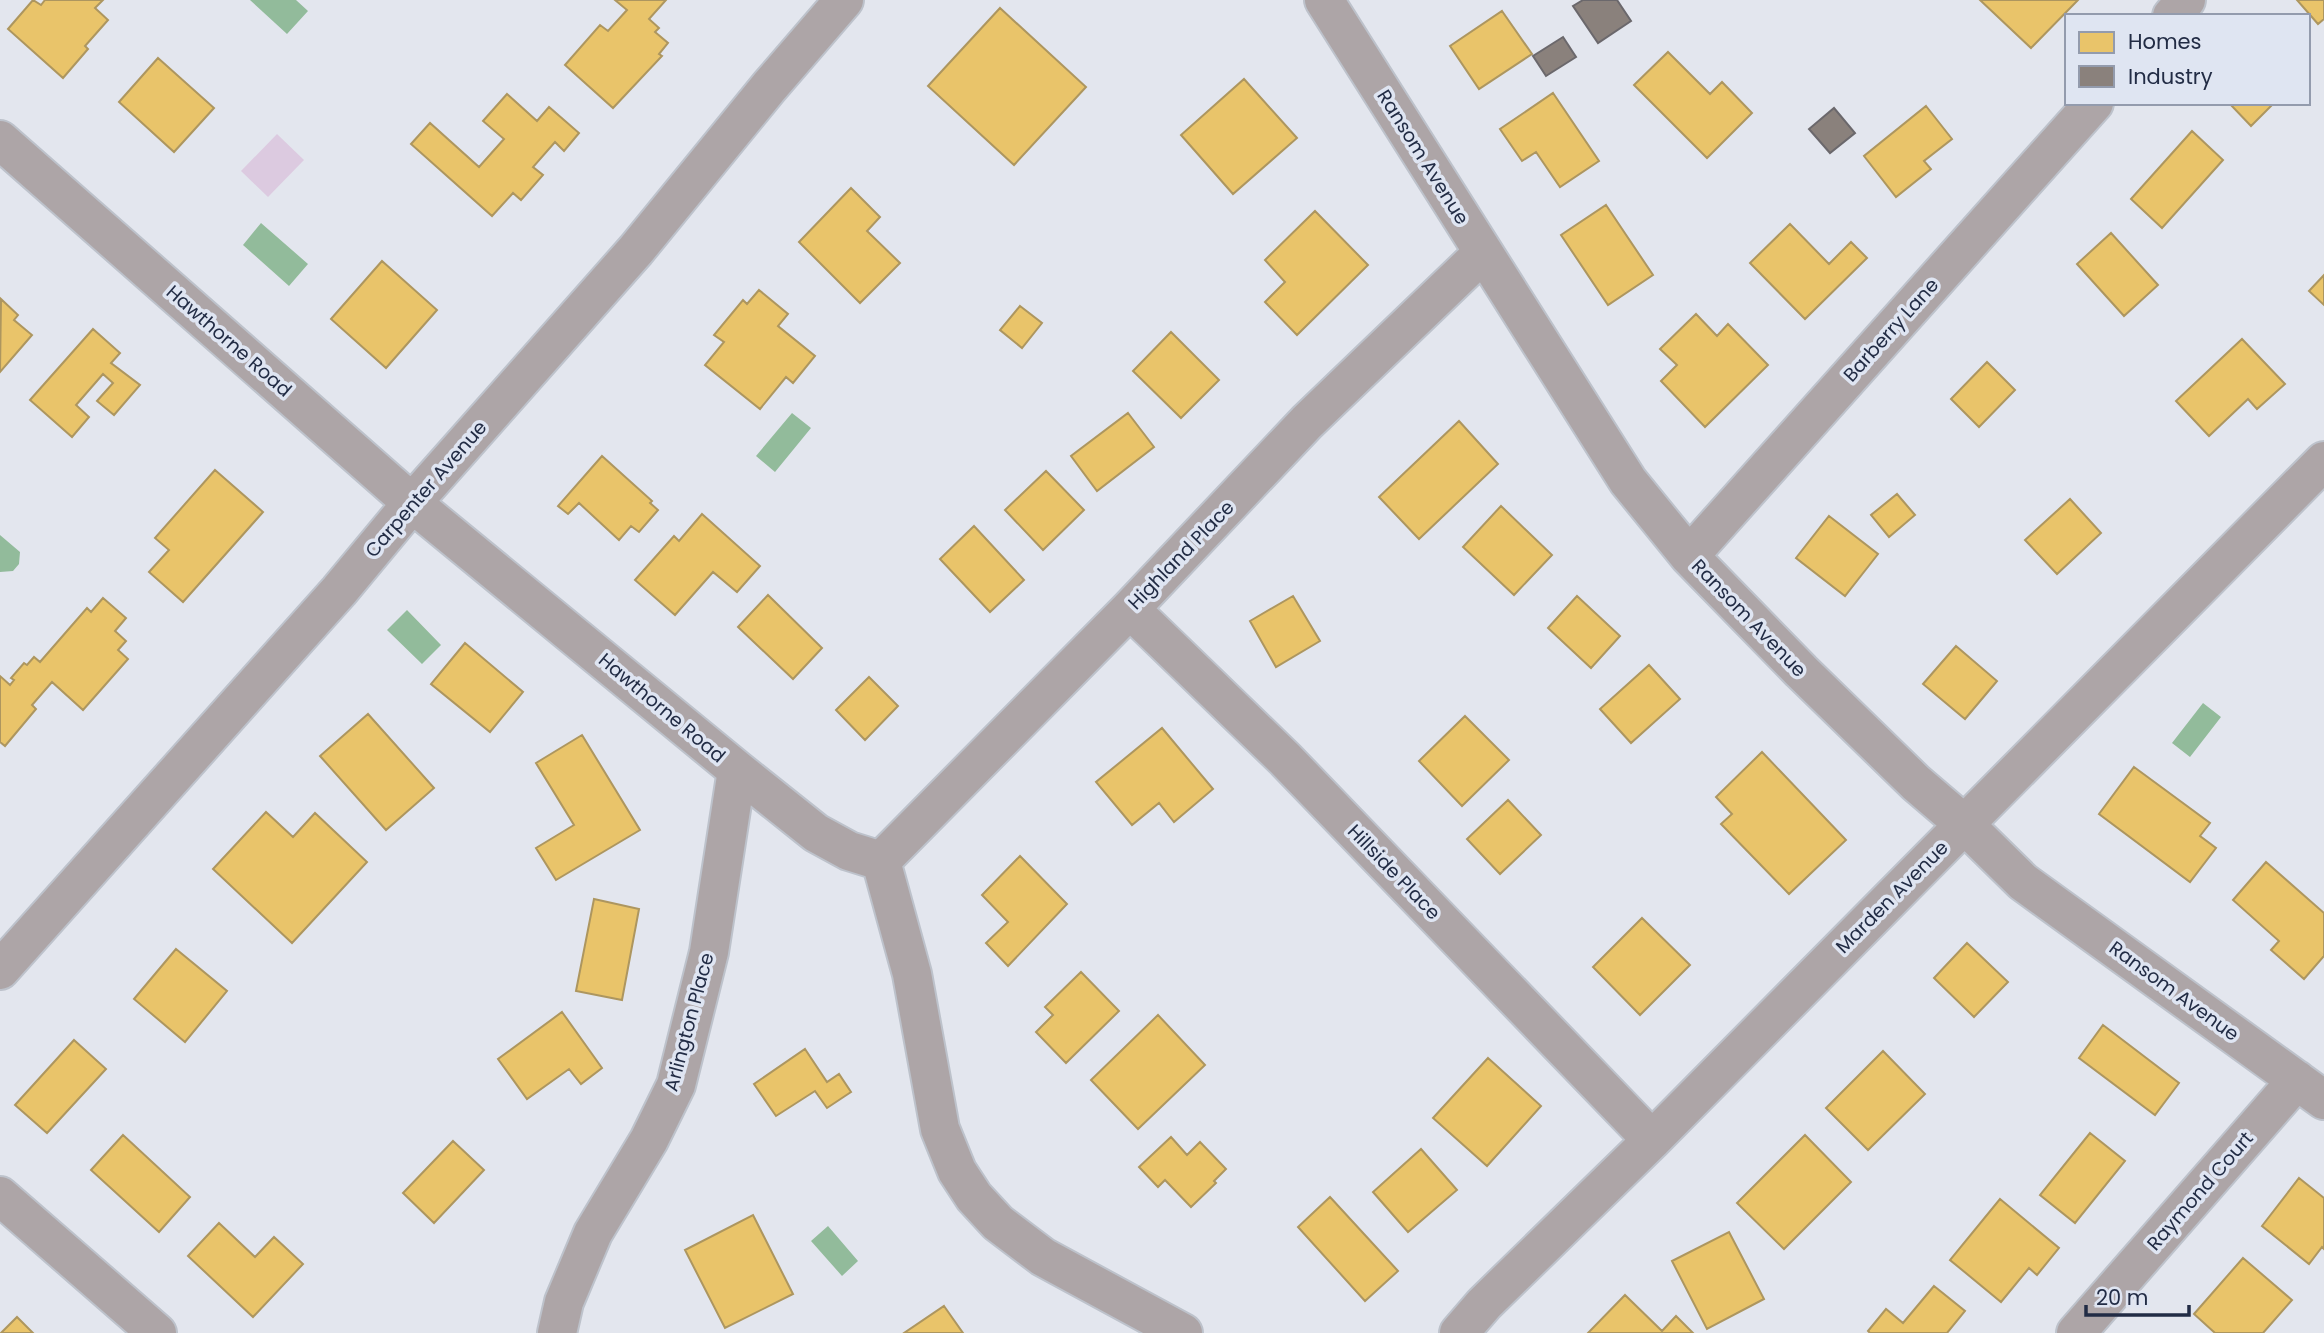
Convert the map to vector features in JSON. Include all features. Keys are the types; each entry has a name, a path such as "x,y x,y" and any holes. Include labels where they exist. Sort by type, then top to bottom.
{"street":[{"name":"Carpenter Avenue","path":"0,970 339,591 412,503 636,250 844,0"},
{"name":"Ransom Avenue","path":"1324,0 1628,481 1689,556 1820,690 2023,882 2311,1090"},
{"path":"2174,14 2186,0"},
{"name":"Barberry Lane","path":"1689,556 2092,105"},
{"name":"Hawthorne Road","path":"0,140 412,503 737,770 816,833 849,851 881,862"},
{"name":"Highland Place","path":"881,862 1130,609 1307,422 1483,253"},
{"name":"Marden Avenue","path":"1459,1333 2324,461"},
{"name":"Hillside Place","path":"1130,609 1285,759 1652,1140"},
{"name":"Arlington Place","path":"557,1333 564,1301 593,1233 649,1139 676,1085 709,952 737,770"},
{"path":"881,862 912,974 940,1129 957,1171 974,1197 998,1223 1043,1257 1183,1333"},
{"name":"Raymond Court","path":"2076,1333 2311,1090"},
{"path":"0,1196 157,1333"}],"shaded area":[{"path":"250,0 296,0 308,11 287,34"},
{"path":"277,134 304,160 268,197 241,171"},
{"path":"261,223 308,264 289,286 243,245"},
{"path":"792,413 811,428 775,472 756,456"},
{"path":"0,535 20,552 19,564 13,571 0,572"},
{"path":"407,610 441,645 422,664 387,630"},
{"path":"2203,703 2221,717 2190,757 2172,743"},
{"path":"828,1226 858,1261 842,1276 811,1241"}],"building: Homes":[{"path":"33,0 41,5 45,0 103,0 95,8 108,20 85,46 88,49 63,78 8,29"},
{"path":"615,0 666,0 649,19 659,28 655,32 668,43 659,54 662,56 613,108 565,65 600,25 608,31 627,10"},
{"path":"1980,0 2078,0 2031,48"},
{"path":"2297,0 2324,0 2324,19 2318,24"},
{"path":"1000,8 1086,87 1014,165 928,86"},
{"path":"1502,11 1532,54 1479,89 1450,46"},
{"path":"1668,52 1710,94 1722,82 1752,113 1707,158 1634,85"},
{"path":"158,58 214,108 174,152 119,102"},
{"path":"1244,79 1297,138 1233,194 1181,135"},
{"path":"1553,93 1599,161 1560,187 1536,152 1522,161 1500,129"},
{"path":"507,94 537,121 549,107 579,133 564,151 555,142 533,167 543,175 521,200 513,193 492,216 411,144 430,123 479,167 504,139 483,121"},
{"path":"2231,105 2272,105 2251,126"},
{"path":"1926,106 1952,139 1924,161 1931,169 1896,197 1864,156"},
{"path":"2192,131 2223,160 2162,228 2131,199"},
{"path":"851,188 880,217 867,231 900,263 860,303 799,242"},
{"path":"1606,205 1653,275 1608,305 1561,235"},
{"path":"1315,211 1368,265 1297,335 1265,302 1285,282 1265,260"},
{"path":"1790,224 1829,264 1851,242 1867,258 1805,319 1750,263"},
{"path":"2111,233 2158,285 2124,316 2077,264"},
{"path":"382,261 437,310 386,368 331,319"},
{"path":"2324,275 2324,305 2309,291"},
{"path":"759,290 788,314 778,326 815,356 793,383 786,377 760,409 705,365 724,342 714,335 743,300 747,304"},
{"path":"1,299 18,315 14,320 32,335 0,372"},
{"path":"1020,306 1042,323 1022,348 1000,330"},
{"path":"1696,314 1717,336 1728,324 1768,365 1705,427 1661,381 1677,365 1660,349"},
{"path":"93,329 120,353 111,363 140,385 114,415 97,401 113,383 103,374 76,405 89,417 72,437 30,400"},
{"path":"1171,332 1219,380 1181,418 1133,371"},
{"path":"2242,339 2285,384 2257,409 2248,399 2209,436 2176,401"},
{"path":"1987,362 2015,390 1979,427 1951,399"},
{"path":"1128,413 1154,447 1097,491 1071,456"},
{"path":"1459,421 1498,464 1419,539 1379,497"},
{"path":"602,456 652,501 650,503 658,510 639,532 631,526 619,540 579,503 568,514 558,506"},
{"path":"215,470 263,512 183,602 149,572 169,550 155,538"},
{"path":"1046,471 1084,510 1043,550 1005,510"},
{"path":"1897,494 1915,515 1889,537 1871,515"},
{"path":"2070,499 2101,533 2057,574 2025,540"},
{"path":"1501,506 1552,555 1514,595 1463,547"},
{"path":"702,514 760,566 737,592 713,572 675,615 635,580 674,536 679,541"},
{"path":"1829,516 1878,554 1845,596 1796,558"},
{"path":"974,526 1024,580 990,612 940,559"},
{"path":"768,595 822,648 793,679 738,627"},
{"path":"1293,596 1320,641 1276,667 1250,621"},
{"path":"1577,596 1620,636 1591,668 1548,628"},
{"path":"103,598 126,618 115,631 126,641 118,650 128,659 83,710 52,682 32,705 36,709 5,746 0,742 0,676 10,685 14,680 11,678 24,663 27,665 34,657 40,662 87,608 91,612"},
{"path":"465,643 523,692 490,732 431,684"},
{"path":"1956,646 1997,681 1965,719 1923,684"},
{"path":"1649,665 1680,699 1631,743 1600,709"},
{"path":"869,677 898,706 865,740 836,710"},
{"path":"368,714 434,788 386,830 320,756"},
{"path":"1465,716 1509,760 1462,806 1419,761"},
{"path":"1162,728 1213,789 1174,822 1159,803 1132,825 1096,782"},
{"path":"582,735 640,830 556,880 536,848 574,825 536,763"},
{"path":"1762,752 1846,840 1789,894 1721,824 1732,814 1716,797"},
{"path":"2134,767 2210,823 2200,836 2216,848 2190,882 2099,814"},
{"path":"1508,800 1541,835 1500,874 1467,839"},
{"path":"266,812 293,837 315,813 367,862 292,943 213,869"},
{"path":"1020,856 1067,904 1008,966 986,943 1008,922 982,895"},
{"path":"2266,862 2324,913 2324,956 2304,979 2271,950 2279,941 2233,900"},
{"path":"594,899 639,909 622,1000 576,991"},
{"path":"1642,918 1690,965 1640,1015 1593,967"},
{"path":"1967,943 2008,982 1974,1017 1934,978"},
{"path":"176,949 227,991 185,1042 134,999"},
{"path":"1081,972 1119,1011 1066,1063 1036,1032 1053,1015 1045,1007"},
{"path":"562,1012 602,1068 581,1084 569,1069 527,1099 498,1059"},
{"path":"1158,1015 1205,1065 1138,1129 1091,1080"},
{"path":"2103,1025 2179,1083 2155,1115 2079,1058"},
{"path":"74,1040 106,1069 47,1133 15,1105"},
{"path":"805,1049 827,1082 839,1074 851,1092 827,1108 815,1091 776,1116 754,1084"},
{"path":"1883,1051 1925,1094 1868,1150 1826,1108"},
{"path":"1488,1058 1541,1106 1487,1166 1433,1118"},
{"path":"2090,1133 2125,1161 2075,1223 2040,1195"},
{"path":"123,1135 190,1197 159,1232 91,1170"},
{"path":"1805,1135 1851,1182 1784,1249 1737,1203"},
{"path":"1171,1137 1187,1155 1200,1142 1226,1169 1214,1181 1216,1183 1191,1207 1165,1180 1158,1187 1139,1167"},
{"path":"453,1141 484,1170 434,1223 403,1193"},
{"path":"1421,1149 1457,1190 1408,1232 1373,1192"},
{"path":"2299,1178 2324,1198 2324,1249 2322,1247 2309,1264 2262,1226"},
{"path":"1330,1197 1398,1271 1365,1301 1298,1227"},
{"path":"2000,1199 2059,1248 2037,1275 2029,1268 2001,1302 1950,1260"},
{"path":"753,1215 793,1294 725,1328 685,1250"},
{"path":"219,1223 255,1257 274,1237 303,1264 253,1317 188,1256"},
{"path":"1729,1232 1764,1299 1707,1329 1672,1261"},
{"path":"2243,1258 2292,1300 2263,1333 2215,1333 2194,1314"},
{"path":"1934,1286 1965,1311 1947,1333 1868,1331 1886,1309 1903,1323"},
{"path":"1625,1295 1662,1331 1676,1316 1693,1333 1588,1333"},
{"path":"944,1306 963,1333 904,1333"},
{"path":"17,1317 33,1333 1,1333"}],"building: Industry":[{"path":"1583,0 1617,0 1631,21 1598,43 1573,6"},
{"path":"1563,37 1576,57 1546,76 1533,56"},
{"path":"1834,108 1855,133 1830,153 1809,129"}]}
